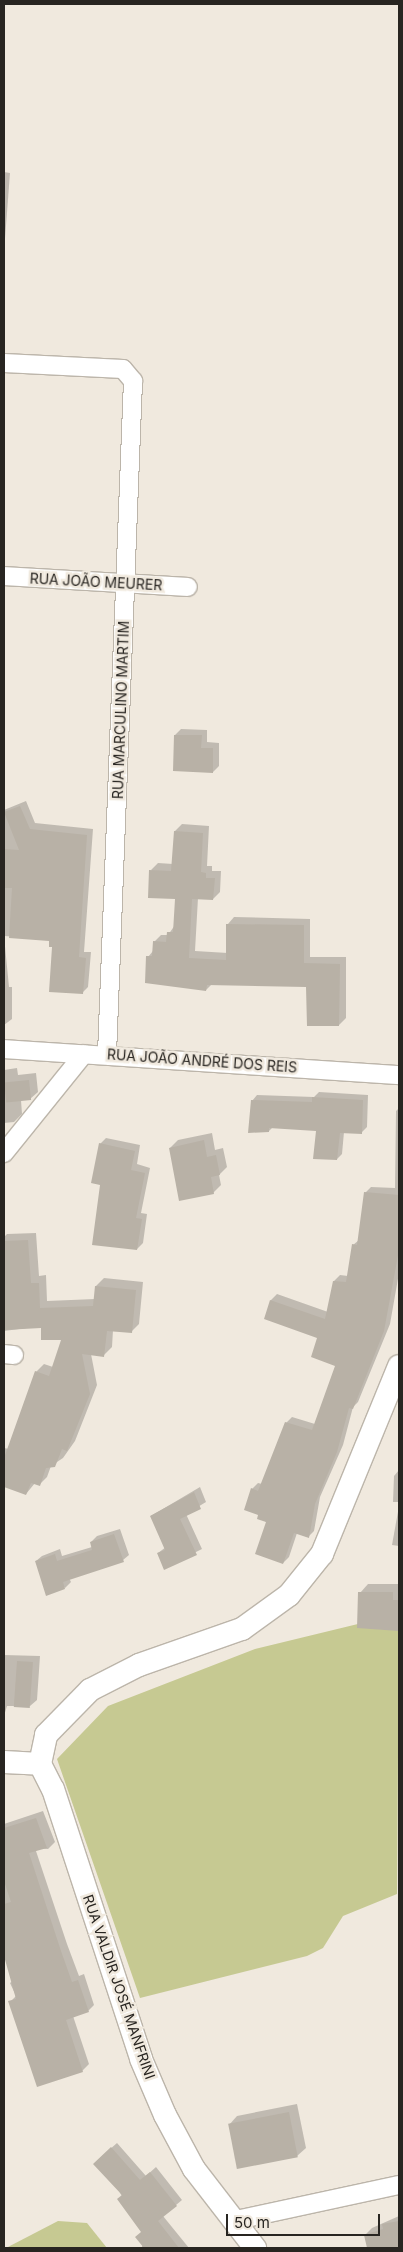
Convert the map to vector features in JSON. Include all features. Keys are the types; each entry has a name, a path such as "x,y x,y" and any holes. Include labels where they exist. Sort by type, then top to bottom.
{"street":[{"name":"RUA MARCULINO MARTIM","path":"4,363 123,369 132,381 134,398 127,584 106,1054"},
{"name":"RUA JOÃO MEURER","path":"4,576 188,587"},
{"name":"RUA JOÃO ANDRÉ DOS REIS","path":"4,1049 106,1054 399,1076"},
{"path":"4,1153 84,1054"},
{"path":"4,1762 40,1764 46,1735 90,1690 139,1665 242,1628 288,1595 322,1554 399,1366"},
{"name":"RUA VALDIR JOSÉ MANFRINI","path":"40,1764 53,1789 141,2059 165,2115 194,2169 232,2221 255,2248"},
{"path":"232,2221 399,2185"}],"green space":[{"path":"399,1614 397,1894 343,1916 323,1948 307,1956 140,1998 57,1759 108,1706 255,1649"},
{"path":"58,2221 87,2223 107,2248 6,2248"}],"building":[{"path":"174,735 202,735 201,748 213,748 213,773 173,771"},
{"path":"20,806 30,829 87,835 79,957 86,958 83,994 49,992 52,947 49,947 49,941 9,938 12,888 4,888 4,849 19,850 4,812"},
{"path":"174,831 203,833 201,872 206,873 206,878 215,878 213,900 192,899 189,958 226,960 226,924 304,925 304,963 340,964 339,1026 307,1026 306,987 207,985 206,991 145,983 146,956 152,956 153,941 166,942 167,932 173,932 175,899 148,898 149,870 171,871"},
{"path":"29,1080 31,1100 6,1103 4,1083"},
{"path":"312,1097 363,1100 362,1134 340,1133 337,1160 313,1159 316,1131 269,1128 269,1132 248,1133 251,1100 312,1102"},
{"path":"204,1140 207,1157 216,1155 220,1175 211,1177 214,1194 179,1201 169,1148"},
{"path":"99,1143 135,1151 131,1170 145,1173 136,1218 142,1219 137,1250 92,1245 100,1185 91,1183"},
{"path":"364,1192 399,1195 399,1250 384,1331 353,1409 349,1408 337,1452 315,1504 309,1538 294,1533 283,1564 255,1554 266,1522 257,1519 258,1515 244,1510 251,1488 258,1491 285,1422 312,1430 335,1366 311,1357 317,1338 264,1319 270,1300 325,1319 333,1281 346,1282 352,1244 357,1245"},
{"path":"28,1240 31,1283 39,1283 40,1308 93,1306 95,1286 136,1290 132,1333 107,1331 104,1357 82,1354 90,1394 67,1451 62,1449 55,1467 46,1468 40,1486 31,1483 26,1495 4,1487 4,1458 35,1371 49,1376 61,1340 41,1340 41,1328 4,1330 4,1241"},
{"path":"194,1492 201,1509 180,1519 197,1555 164,1570 157,1553 165,1550 150,1516"},
{"path":"114,1534 124,1562 63,1582 65,1589 46,1596 35,1561 55,1554 57,1561 92,1550 90,1542"},
{"path":"358,1592 393,1592 393,1600 399,1600 399,1631 357,1628"},
{"path":"17,1661 33,1662 30,1708 14,1707"},
{"path":"36,1818 47,1848 29,1853 72,1982 78,1980 89,2012 66,2020 83,2072 37,2087 8,2001 16,1999 4,1956 4,1904 11,1902 4,1881 4,1828"},
{"path":"289,2112 298,2157 237,2169 228,2124"},
{"path":"111,2147 140,2180 150,2172 177,2206 158,2221 179,2248 144,2248 135,2237 141,2232 117,2199 122,2195 93,2164"},
{"path":"399,2221 399,2248 367,2248 364,2235 383,2229 382,2224"}]}
